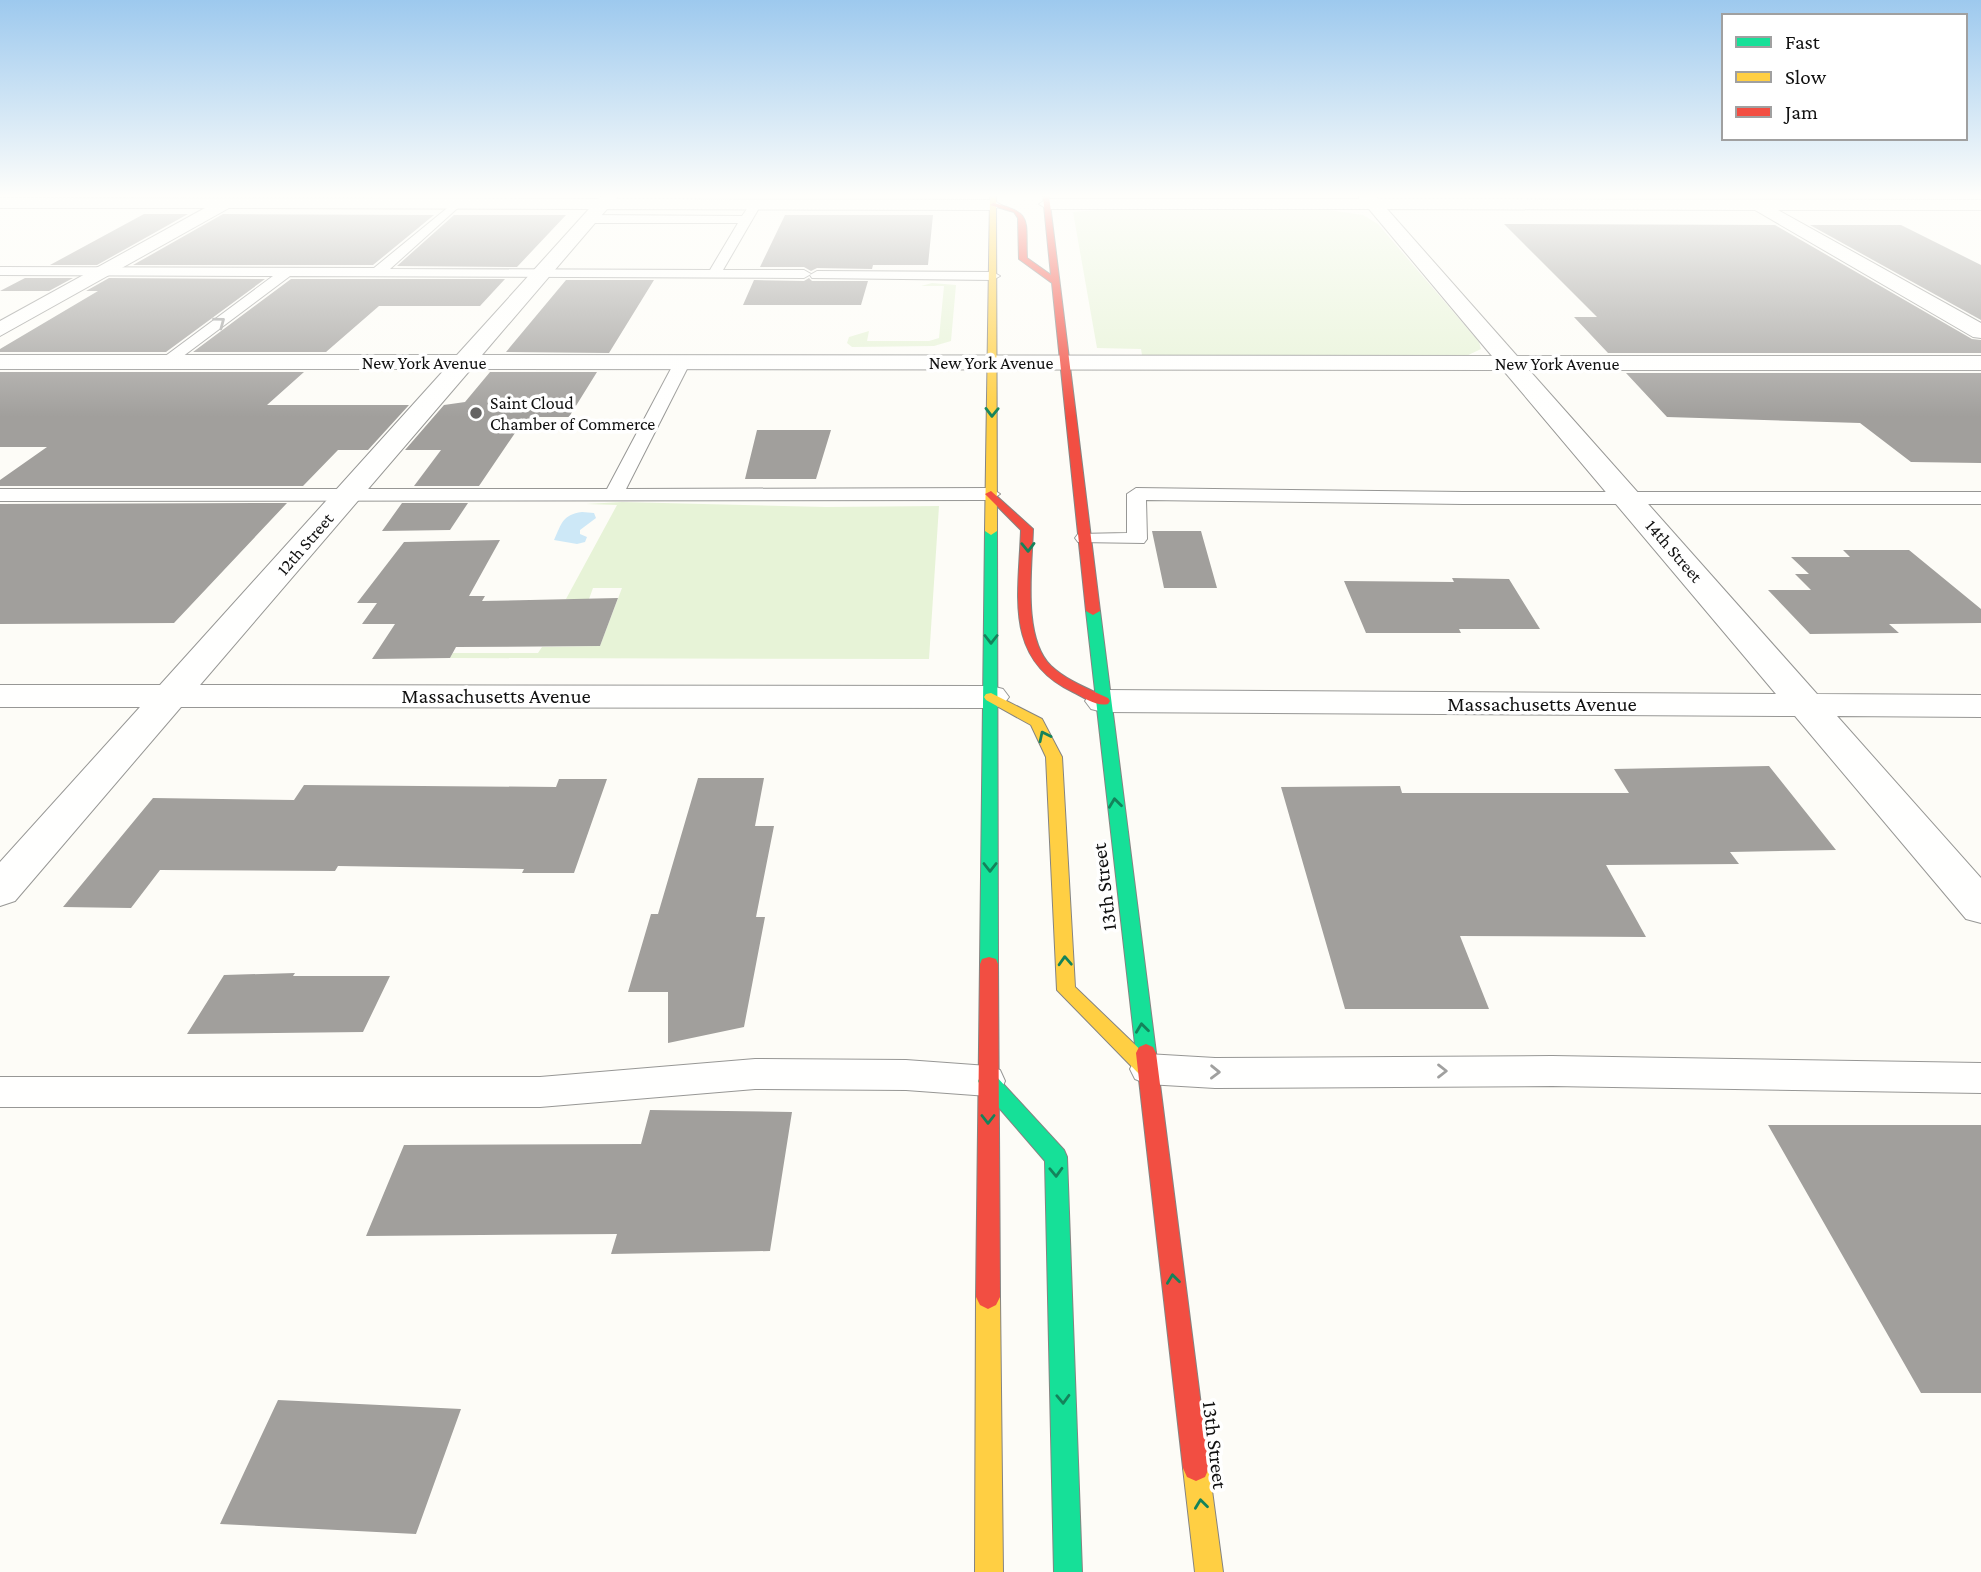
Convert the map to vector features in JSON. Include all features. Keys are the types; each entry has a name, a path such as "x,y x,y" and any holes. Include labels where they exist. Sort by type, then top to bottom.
{"highway":[{"path":"989,1572 988,1081 993,269"},
{"path":"1038,269 1056,282"},
{"name":"13th Street","path":"1054,269 1103,701 1209,1572"},
{"path":"991,494 1027,529 1029,634 1037,658 1058,678 1103,701"},
{"path":"991,697 1037,722 1054,757 1066,990 1147,1069"},
{"path":"988,1081 1056,1157 1068,1572"}],"street":[{"path":"0,330 107,269"},
{"name":"12th Street","path":"0,890 545,269"},
{"name":"14th Street","path":"1429,269 1981,907"},
{"path":"1871,269 1981,332"},
{"name":"New York Avenue","path":"0,362 1512,365 1981,363"},
{"name":"Massachusetts Avenue","path":"0,696 991,697"},
{"name":"Massachusetts Avenue","path":"1103,701 1981,706"}],"lane":[{"path":"378,272 381,269"},
{"path":"714,274 717,269"},
{"path":"0,271 993,276"},
{"path":"165,363 287,272"},
{"path":"614,494 682,363"},
{"path":"0,495 991,494"},
{"path":"1085,538 1137,540 1136,494 1981,498"},
{"path":"1147,1069 1215,1073 1552,1071 1981,1078"},
{"path":"0,1091 540,1092 755,1074 906,1075 988,1081"}],"green space":[{"path":"1083,269 1417,269 1479,342 1481,349 1462,358 1142,355 1141,349 1097,348"},
{"path":"932,283 956,285 951,341 934,346 852,347 847,343 849,337 869,331 867,341 929,341 939,338 944,286 921,286"},
{"path":"622,502 826,507 939,506 929,659 450,658 453,653 538,653 542,647 600,646 622,588 593,588 589,599 566,599 617,505 586,504"}],"water":[{"path":"582,512 594,513 596,518 580,530 580,534 587,537 585,542 577,544 554,540 566,518"}],"building":[{"path":"1549,269 1852,269 1972,339 1981,340 1981,353 1608,353 1574,317 1597,317"},
{"path":"1890,269 1981,269 1981,320"},
{"path":"25,278 73,278 49,291 0,291"},
{"path":"109,278 265,279 166,352 0,352 0,349 98,291 86,291"},
{"path":"809,278 812,281 868,281 861,305 743,305 754,280 804,281"},
{"path":"291,279 505,279 480,306 379,306 326,352 193,352"},
{"path":"566,280 654,280 609,353 506,352"},
{"path":"0,372 304,372 267,405 409,405 368,450 338,450 303,486 0,486 0,480 47,447 0,447"},
{"path":"490,372 597,372 569,417 531,417 520,433 515,433 479,486 414,486 441,450 405,450 444,405 465,402"},
{"path":"1626,373 1981,373 1981,463 1911,462 1860,423 1667,417"},
{"path":"757,430 831,430 816,479 745,479"},
{"path":"287,503 174,623 0,624 0,504"},
{"path":"402,503 468,503 450,530 382,531"},
{"path":"1152,531 1201,531 1217,588 1164,588"},
{"path":"500,540 469,596 485,596 482,601 618,598 600,646 456,647 450,658 372,659 395,624 362,624 377,603 357,603 404,542"},
{"path":"1843,550 1909,550 1981,609 1981,623 1889,624 1899,633 1810,634 1768,590 1811,590 1795,574 1809,574 1791,557 1850,557"},
{"path":"1452,578 1509,579 1540,629 1459,629 1461,633 1366,633 1344,581 1454,582"},
{"path":"1769,766 1836,850 1730,852 1739,864 1606,865 1646,937 1460,936 1489,1009 1345,1009 1281,787 1400,786 1402,793 1629,793 1614,769"},
{"path":"698,778 764,778 755,826 774,826 756,917 765,917 744,1027 668,1043 668,992 628,992 651,914 658,914"},
{"path":"559,779 607,779 574,873 522,873 524,869 338,866 335,871 160,870 131,908 63,907 153,798 294,800 304,785 556,787"},
{"path":"295,973 293,976 390,976 363,1032 187,1034 224,975"},
{"path":"650,1110 792,1112 770,1251 611,1254 617,1234 366,1236 404,1145 641,1144"},
{"path":"1768,1125 1981,1125 1981,1393 1921,1393"},
{"path":"278,1400 461,1409 416,1534 220,1524"}],"traffic: fast":[{"path":"989,964 991,531"},
{"path":"1093,611 1146,1053"},
{"path":"988,1081 1056,1157 1068,1572"}],"traffic: slow":[{"path":"991,531 993,269"},
{"path":"991,697 1037,722 1054,757 1066,990 1147,1069"},
{"path":"988,1297 989,1572"},
{"path":"1196,1468 1209,1572"}],"traffic: jam":[{"path":"1038,269 1056,282"},
{"path":"1054,269 1093,611"},
{"path":"991,494 1027,529 1025,600 1035,654 1043,666 1056,677 1103,701"},
{"path":"988,1297 989,964"},
{"path":"1146,1053 1196,1468"}],"place":[{"name":"Saint Cloud Chamber of Commerce","path":"476,413"}]}
